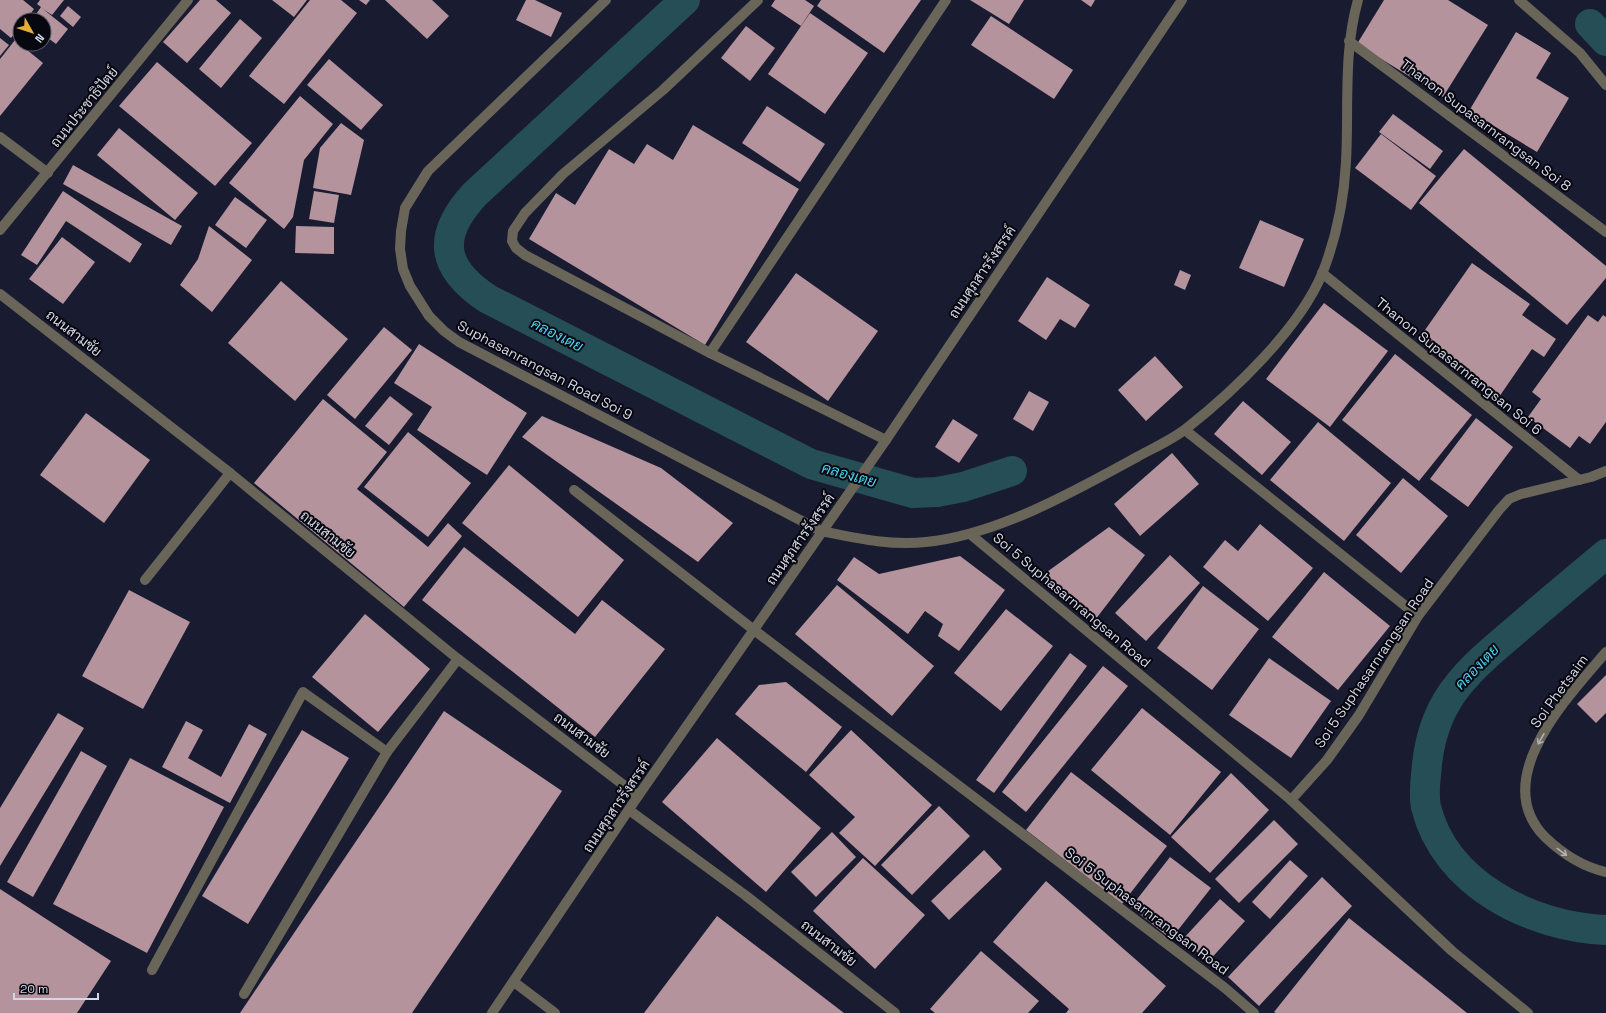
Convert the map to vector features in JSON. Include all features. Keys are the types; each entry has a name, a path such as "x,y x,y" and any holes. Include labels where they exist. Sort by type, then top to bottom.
{"street":[{"name":"ถนนประชาธิปัตย์","path":"0,230 188,0"},
{"name":"Suphasanrangsan Road Soi 9","path":"606,0 428,171 405,208 400,249 403,269 410,286 429,316 444,331 459,342 821,532"},
{"path":"758,0 663,90 564,174 525,213 513,231 512,241 516,248 525,255 710,353 886,440"},
{"path":"710,353 946,0"},
{"name":"ถนนศุภสารรังสรรค์","path":"492,1013 638,796 886,440 1182,0"},
{"name":"Soi 5 Suphasarnrangsan Road","path":"821,532 883,543 926,542 970,534 1008,522 1123,465 1185,430 1233,387 1271,348 1310,298 1322,273 1339,216 1346,164 1349,41 1358,0"},
{"path":"1519,0 1580,53 1606,85"},
{"name":"Thanon Supasarnrangsan Soi 8","path":"1349,41 1606,232"},
{"path":"0,137 48,172"},
{"name":"Thanon Supasarnrangsan Soi 6","path":"1322,273 1579,480"},
{"name":"ถนนสามชัย","path":"0,294 230,472 458,659 638,796"},
{"path":"1185,430 1418,616"},
{"name":"Soi 5 Suphasarnrangsan Road","path":"970,534 1291,800 1310,781 1327,760 1359,714 1418,616 1499,510 1510,499 1520,494 1579,480 1606,471"},
{"path":"145,580 230,472"},
{"name":"Soi 5 Suphasarnrangsan Road","path":"574,490 754,630 1225,988 1254,1013"},
{"name":"Soi Phetsaim","path":"1606,652 1551,720 1534,751 1528,767 1524,796 1527,810 1533,822 1550,842 1577,862 1606,872"},
{"path":"244,994 387,752 458,659"},
{"path":"152,970 303,692 387,752"},
{"path":"1291,800 1390,895 1452,951 1528,1013"},
{"name":"ถนนสามชัย","path":"629,810 745,895 895,1013"},
{"path":"514,982 555,1013"}],"building":[{"path":"0,0 23,0 34,9 32,12 12,12 11,38 0,29"},
{"path":"40,0 64,0 52,15 52,12 48,12 43,9 47,12 38,12 41,7 37,4"},
{"path":"200,0 216,0 231,13 187,63 163,42"},
{"path":"272,0 307,0 294,17"},
{"path":"310,0 341,0 357,13 284,104 249,76"},
{"path":"359,0 370,0 366,5"},
{"path":"385,0 432,0 449,16 427,39"},
{"path":"526,0 535,0 562,13 551,37 516,20"},
{"path":"775,0 805,0 814,6 801,26 771,6"},
{"path":"821,0 921,0 884,53 817,6"},
{"path":"970,0 1024,0 1009,24"},
{"path":"1081,0 1095,0 1091,7"},
{"path":"1384,0 1448,0 1488,25 1443,97 1357,44"},
{"path":"68,6 81,17 73,27 60,16"},
{"path":"810,13 868,53 825,114 768,74"},
{"path":"52,16 68,29 56,44 52,41"},
{"path":"991,16 1073,70 1054,99 971,45"},
{"path":"240,19 262,38 221,88 199,69"},
{"path":"746,26 775,48 750,81 721,58"},
{"path":"1516,32 1551,53 1536,78 1569,98 1537,152 1469,111"},
{"path":"0,38 9,45 0,56"},
{"path":"12,44 12,52 30,52 43,63 0,116 0,59"},
{"path":"329,59 383,105 361,130 307,85"},
{"path":"157,62 252,143 215,186 119,106"},
{"path":"300,96 333,124 304,160 293,217 284,229 229,183"},
{"path":"767,106 825,144 800,182 742,143"},
{"path":"1393,114 1443,151 1430,169 1379,132"},
{"path":"341,123 364,140 351,195 313,188 320,148"},
{"path":"693,125 799,189 705,345 529,239 556,193 575,205 609,149 634,164 647,144 673,160"},
{"path":"119,128 198,193 175,220 97,155"},
{"path":"1381,134 1436,176 1411,210 1355,168"},
{"path":"1464,149 1606,266 1606,278 1567,325 1419,203"},
{"path":"73,165 182,226 171,245 63,184"},
{"path":"63,191 142,244 130,263 66,221 37,265 21,255"},
{"path":"314,191 339,195 334,223 309,219"},
{"path":"235,197 267,220 246,248 215,225"},
{"path":"1260,220 1304,239 1284,287 1239,268"},
{"path":"209,226 252,260 212,312 180,285 198,259"},
{"path":"296,226 334,227 334,254 295,253"},
{"path":"62,237 95,262 63,304 29,279"},
{"path":"1472,263 1530,304 1522,315 1556,339 1544,357 1532,349 1499,397 1418,340"},
{"path":"1180,270 1191,275 1185,290 1174,285"},
{"path":"796,273 878,331 828,401 746,342"},
{"path":"1047,277 1090,305 1075,328 1060,319 1046,340 1018,321"},
{"path":"281,281 348,339 295,401 228,343"},
{"path":"1324,303 1388,351 1330,427 1266,379"},
{"path":"1588,315 1598,322 1603,315 1606,317 1606,422 1590,444 1579,436 1570,448 1528,417 1541,399 1532,392"},
{"path":"384,327 412,350 355,419 327,395"},
{"path":"419,344 527,413 487,475 417,430 432,407 394,383"},
{"path":"1395,354 1472,415 1419,481 1342,420"},
{"path":"1155,356 1183,387 1146,421 1118,390"},
{"path":"1029,391 1049,402 1033,431 1013,419"},
{"path":"390,396 413,414 389,445 365,426"},
{"path":"323,399 387,452 357,489 428,547 448,523 462,536 404,607 254,483"},
{"path":"1243,401 1291,442 1262,475 1214,434"},
{"path":"86,413 150,460 104,523 40,475"},
{"path":"542,416 661,468 733,523 698,562 522,437"},
{"path":"1476,418 1513,447 1468,507 1430,479"},
{"path":"953,419 978,435 959,463 935,447"},
{"path":"1318,422 1391,483 1344,541 1270,480"},
{"path":"408,432 471,483 428,537 364,487"},
{"path":"1172,453 1199,484 1140,536 1114,504"},
{"path":"509,465 624,560 578,617 462,523"},
{"path":"1403,478 1448,516 1401,573 1356,535"},
{"path":"1260,524 1313,568 1268,621 1203,567 1225,540 1238,551"},
{"path":"1109,527 1145,555 1095,620 1040,577"},
{"path":"464,547 575,634 602,600 665,649 595,737 422,600"},
{"path":"1170,555 1200,583 1146,641 1115,613"},
{"path":"960,556 1005,590 959,651 938,636 943,624 925,611 908,634 837,580 854,557 879,574"},
{"path":"1324,572 1390,626 1338,690 1272,637"},
{"path":"837,585 934,666 892,716 795,634"},
{"path":"1203,586 1259,629 1212,690 1157,648"},
{"path":"129,590 190,622 143,709 82,676"},
{"path":"1006,609 1053,646 1001,711 954,673"},
{"path":"365,614 430,669 378,732 312,677"},
{"path":"1070,653 1087,666 994,793 976,780"},
{"path":"1269,658 1331,701 1291,758 1229,715"},
{"path":"1103,666 1128,686 1026,812 1002,792"},
{"path":"1606,675 1606,713 1596,723 1577,704"},
{"path":"786,682 842,727 806,772 735,714 759,685"},
{"path":"1142,708 1221,772 1170,835 1091,770"},
{"path":"444,711 562,791 412,1013 240,1013"},
{"path":"58,713 84,728 0,866 0,808"},
{"path":"186,721 203,730 188,758 221,777 249,724 267,734 230,803 162,767"},
{"path":"302,730 349,758 248,924 202,896"},
{"path":"851,730 932,805 875,866 839,833 855,817 809,775"},
{"path":"717,738 821,828 766,892 662,802"},
{"path":"81,751 107,766 33,897 7,882"},
{"path":"130,758 224,807 147,953 53,904"},
{"path":"1071,772 1167,846 1122,904 1026,830"},
{"path":"1231,773 1269,810 1210,873 1171,837"},
{"path":"939,806 970,836 912,895 881,865"},
{"path":"1274,820 1298,844 1239,903 1215,879"},
{"path":"832,832 856,857 816,897 791,872"},
{"path":"984,850 1002,869 949,920 931,901"},
{"path":"1170,857 1211,888 1171,939 1131,907"},
{"path":"863,858 925,915 875,969 813,911"},
{"path":"1290,860 1308,876 1270,919 1252,902"},
{"path":"1322,877 1352,906 1259,1006 1228,977"},
{"path":"1046,881 1166,986 1142,1013 1066,1013 1069,1009 993,942"},
{"path":"0,889 111,961 77,1013 0,1013"},
{"path":"1220,899 1245,921 1208,962 1183,939"},
{"path":"717,916 844,1013 644,1013"},
{"path":"1349,918 1467,1013 1274,1012"},
{"path":"981,951 1039,1001 1028,1013 935,1013 930,1009"}],"waterway":[{"name":"คลองเตย","path":"685,0 475,194 462,209 454,224 450,238 449,251 453,263 461,275 472,287 488,299 811,464 913,493 937,492 963,487 1012,471"},
{"name":"คลองเตย","path":"1590,24 1606,41"},
{"name":"คลองเตย","path":"1606,554 1493,649 1452,693 1441,712 1433,732 1428,753 1425,791 1426,807 1436,834 1452,858 1472,879 1495,896 1521,910 1549,920 1578,927 1606,930"}]}
